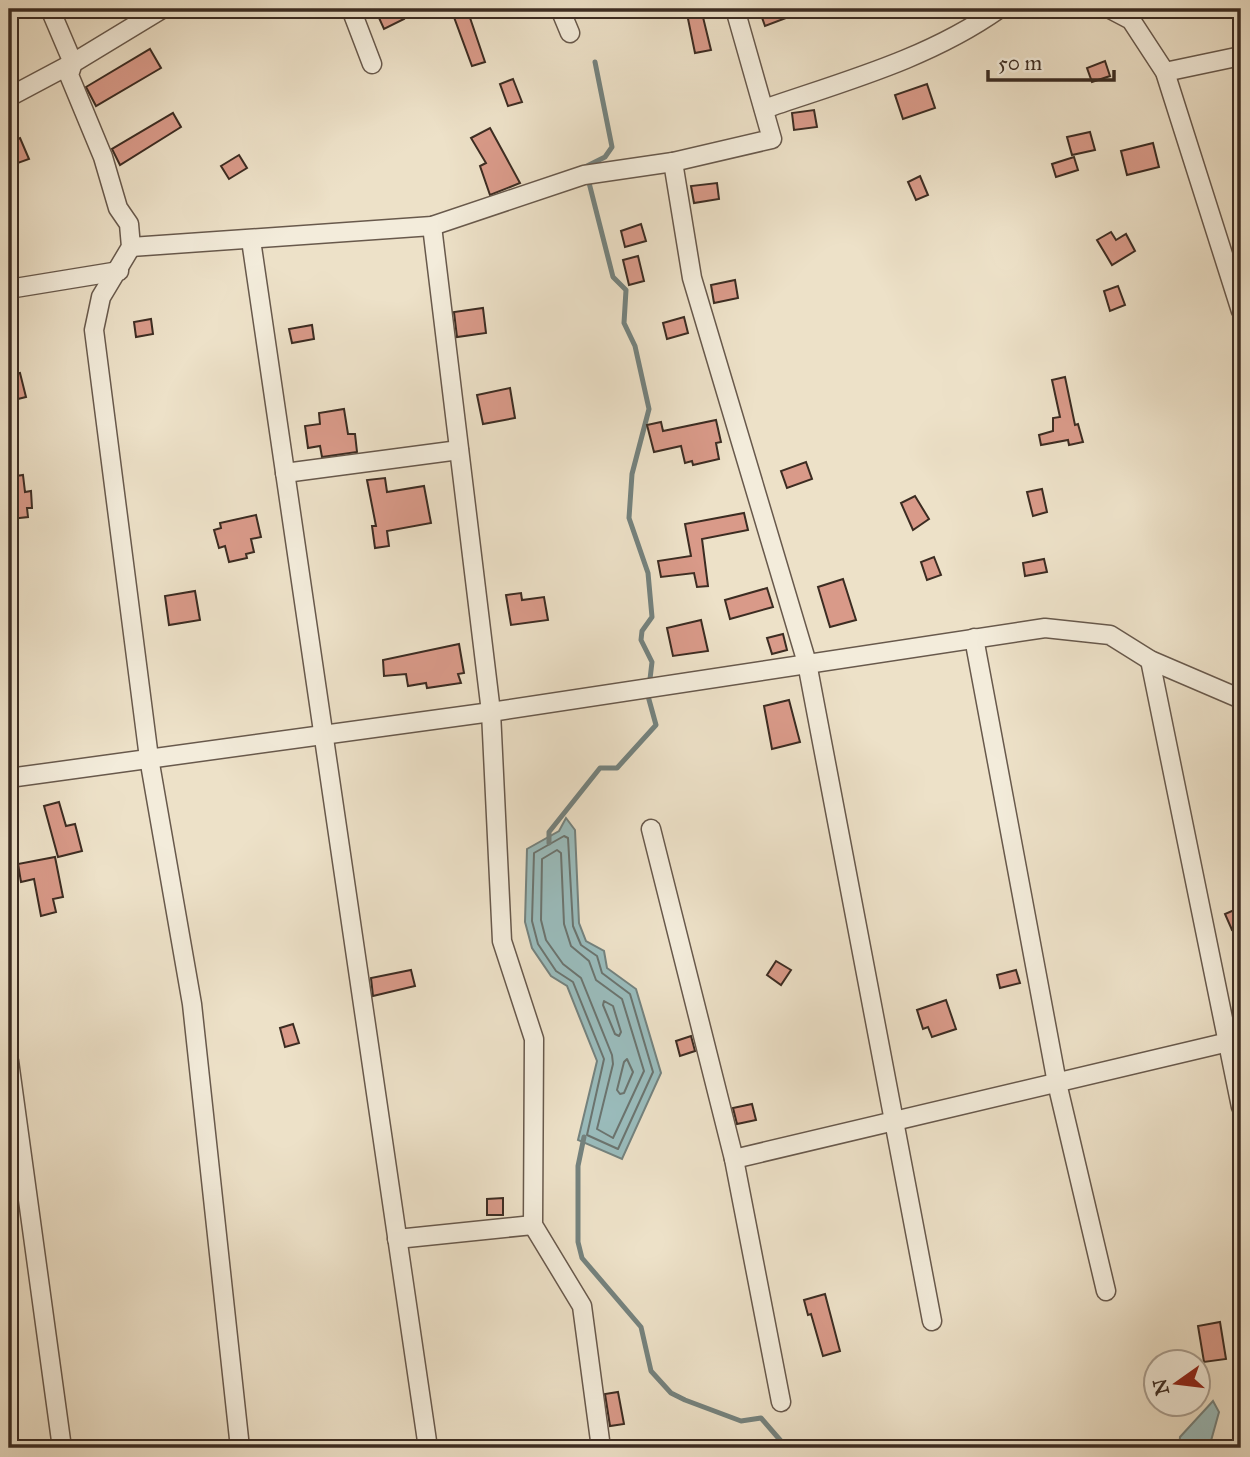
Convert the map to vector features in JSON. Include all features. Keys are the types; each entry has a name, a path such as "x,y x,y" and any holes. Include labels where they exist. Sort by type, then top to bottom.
{"street":[{"path":"50,9 73,63 70,83 99,146 118,208 129,224 131,247 119,271 100,297 94,330 149,758 192,1004 240,1448"},
{"path":"9,97 73,63 162,9"},
{"path":"351,9 372,64"},
{"path":"560,9 570,33"},
{"path":"131,247 432,226 588,175 673,162 772,139 735,9"},
{"path":"764,108 888,68 975,26 999,9"},
{"path":"1110,9 1131,20 1165,72 1241,311"},
{"path":"1165,72 1241,56"},
{"path":"673,162 692,278 807,663 932,1321"},
{"path":"432,226 491,712 502,941 534,1039 533,1225 582,1306 601,1448"},
{"path":"251,240 428,1448"},
{"path":"9,289 119,271"},
{"path":"285,473 459,450"},
{"path":"9,778 491,712 1045,628 1110,635 1150,660 1241,699"},
{"path":"974,638 1057,1083 1106,1291"},
{"path":"1150,660 1235,1041 1241,1107"},
{"path":"651,829 734,1159 780,1402"},
{"path":"734,1159 1235,1041"},
{"path":"9,1062 62,1448"},
{"path":"397,1239 533,1225"}],"water":[{"path":"566,818 575,830 579,923 586,941 604,951 607,968 636,989 661,1073 622,1159 578,1140 597,1061 567,986 551,976 532,948 525,922 527,849 559,831"},
{"path":"1212,1402 1219,1412 1209,1448 1179,1448 1180,1437 1197,1418 1212,1418"}],"building":[{"path":"375,9 400,9 404,19 384,29"},
{"path":"451,9 467,9 485,62 472,66"},
{"path":"686,9 701,9 711,50 695,53"},
{"path":"759,9 807,9 807,10 765,26"},
{"path":"150,49 161,68 96,106 86,87"},
{"path":"1105,61 1110,76 1092,82 1087,68"},
{"path":"513,79 522,102 508,106 500,84"},
{"path":"927,84 935,108 903,119 895,95"},
{"path":"814,110 817,127 794,130 792,113"},
{"path":"173,113 181,127 120,165 112,149"},
{"path":"490,128 520,183 490,195 480,166 486,163 471,138"},
{"path":"1090,132 1095,150 1072,155 1067,137"},
{"path":"20,138 29,159 15,164 9,143"},
{"path":"1153,143 1159,167 1127,175 1121,151"},
{"path":"239,155 247,168 229,179 221,166"},
{"path":"1074,157 1078,170 1056,177 1052,164"},
{"path":"920,176 928,195 916,200 908,182"},
{"path":"717,183 719,199 694,203 691,186"},
{"path":"641,224 646,241 625,247 621,231"},
{"path":"1111,232 1116,240 1126,234 1135,251 1112,265 1097,240"},
{"path":"638,256 644,281 629,285 623,260"},
{"path":"735,280 738,298 714,303 711,285"},
{"path":"1118,286 1125,305 1110,311 1104,291"},
{"path":"483,308 486,333 457,337 454,312"},
{"path":"684,317 688,333 667,339 663,323"},
{"path":"151,319 153,334 136,337 134,322"},
{"path":"312,325 314,339 292,343 289,329"},
{"path":"20,373 26,397 14,400 9,375"},
{"path":"1065,377 1075,425 1078,424 1083,442 1069,445 1068,440 1041,445 1039,435 1053,431 1053,418 1060,417 1052,380"},
{"path":"510,388 515,418 483,424 477,395"},
{"path":"344,409 348,434 355,434 357,452 322,457 320,446 308,448 305,426 320,424 319,413"},
{"path":"716,420 721,442 716,443 719,459 693,465 692,461 685,463 681,446 654,452 647,425 661,422 663,431"},
{"path":"806,462 812,479 787,488 781,471"},
{"path":"23,475 25,492 31,491 32,508 27,508 28,517 11,519 9,477"},
{"path":"385,478 387,492 424,486 431,523 387,531 389,546 375,548 372,526 376,526 367,480"},
{"path":"1042,489 1047,512 1033,516 1027,492"},
{"path":"915,496 929,519 913,530 901,503"},
{"path":"744,513 748,530 702,539 708,586 697,587 694,573 661,577 658,561 691,556 685,524"},
{"path":"256,515 261,537 251,539 254,552 246,554 247,558 229,562 225,546 219,548 214,530 221,528 220,523"},
{"path":"934,557 941,575 927,580 921,562"},
{"path":"1044,559 1047,572 1025,576 1023,563"},
{"path":"843,579 856,620 830,627 818,587"},
{"path":"767,588 773,607 730,619 725,600"},
{"path":"195,591 200,620 169,625 165,596"},
{"path":"521,593 522,600 544,597 548,620 511,625 506,595"},
{"path":"701,620 708,651 673,656 667,628"},
{"path":"783,634 787,650 772,654 767,638"},
{"path":"459,644 464,673 458,674 461,683 427,688 426,683 408,686 406,674 384,676 383,660"},
{"path":"789,700 800,742 772,749 764,706"},
{"path":"59,802 66,826 75,824 82,851 58,857 44,806"},
{"path":"55,857 63,897 53,899 56,912 41,916 34,879 21,882 18,864"},
{"path":"1241,907 1241,926 1232,930 1225,914"},
{"path":"776,961 791,970 781,985 767,975"},
{"path":"411,970 415,986 373,996 371,978"},
{"path":"1016,970 1020,983 1000,988 997,975"},
{"path":"946,1000 956,1029 932,1037 928,1027 923,1029 917,1010"},
{"path":"293,1024 299,1043 285,1047 280,1028"},
{"path":"691,1036 695,1051 680,1056 676,1041"},
{"path":"752,1104 756,1120 737,1124 733,1108"},
{"path":"503,1198 503,1215 487,1215 487,1199"},
{"path":"825,1294 840,1351 823,1356 811,1314 808,1315 804,1300"},
{"path":"1220,1322 1226,1359 1212,1361 1212,1348 1202,1348 1198,1326"},
{"path":"618,1392 624,1424 610,1426 605,1394"}],"waterway":[{"path":"549,843 549,832 600,768 617,768 656,725 648,696 652,662 641,640 642,631 652,617 648,573 629,518 632,474 649,409 635,346 624,323 626,290 613,277 585,167 605,157 612,147 595,62"},
{"path":"584,1137 578,1166 578,1242 582,1258 641,1327 651,1371 671,1393 685,1400 741,1421 761,1418 787,1448"}]}
